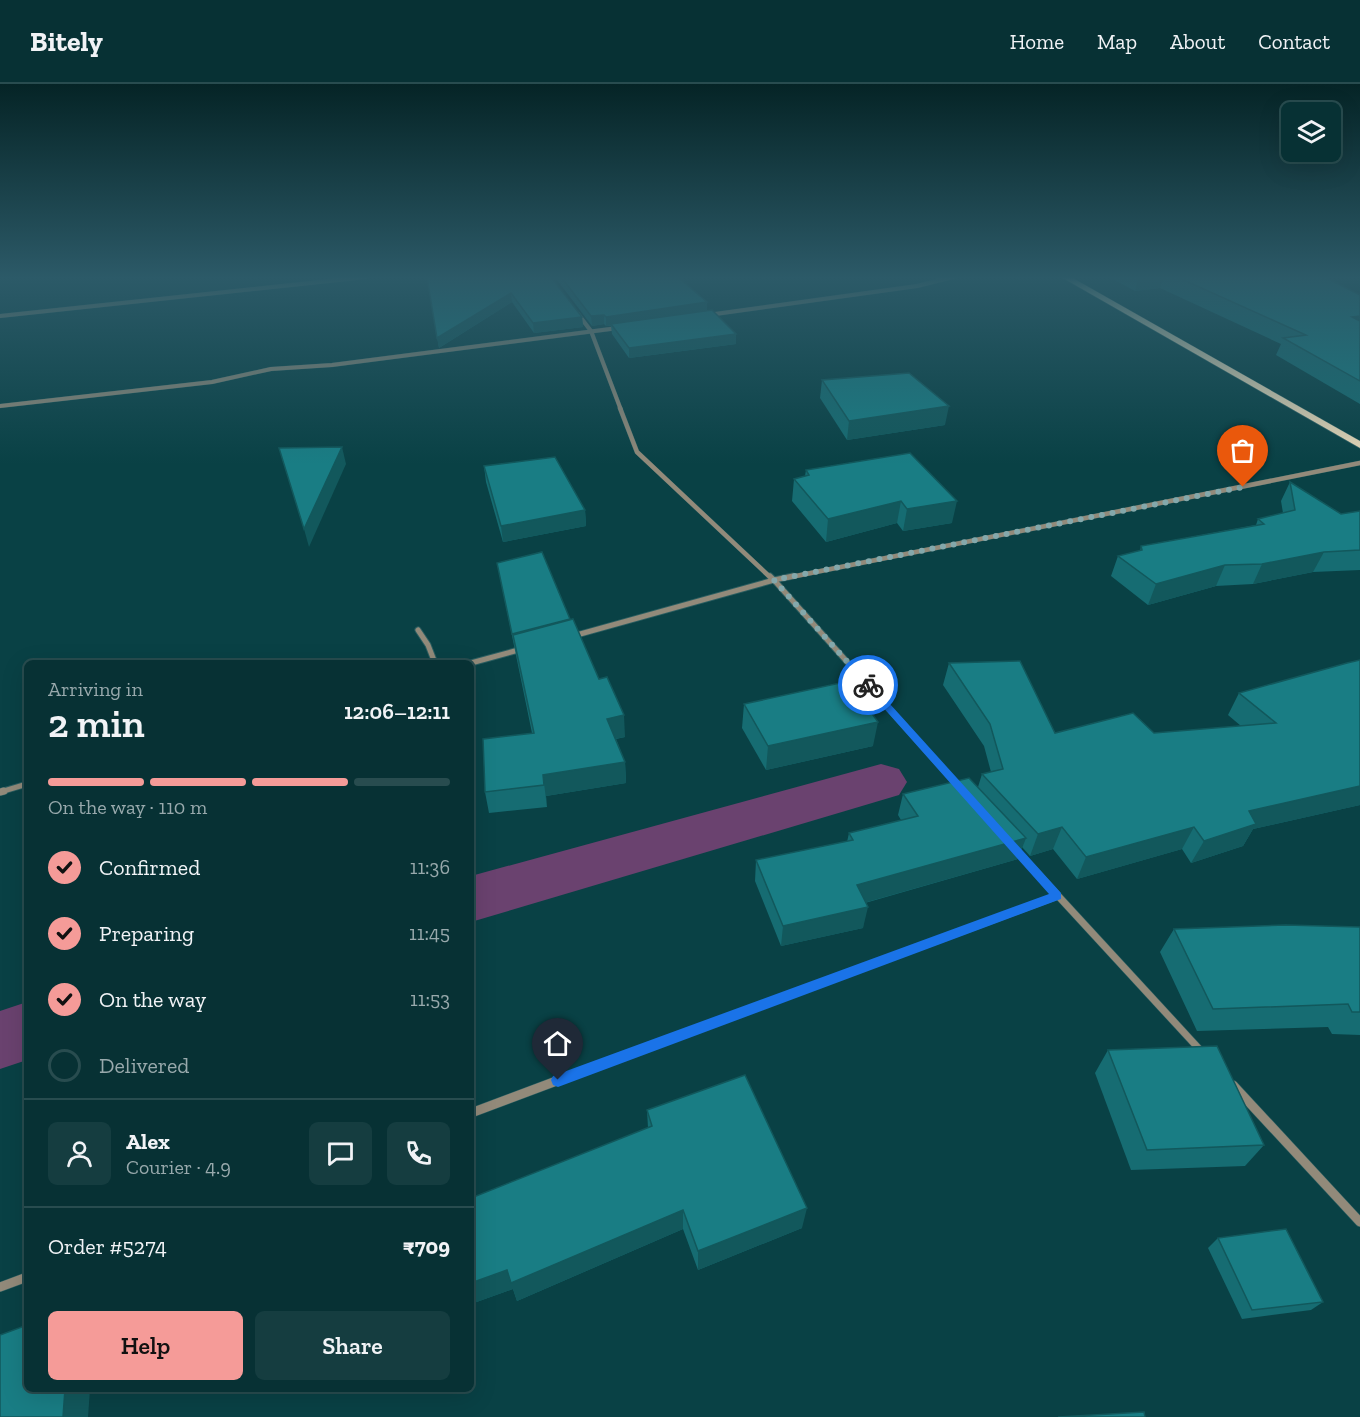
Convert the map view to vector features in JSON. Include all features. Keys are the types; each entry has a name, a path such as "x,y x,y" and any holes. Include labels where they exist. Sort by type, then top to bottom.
{"main road":[{"path":"1175,339 1359,444"}],"street":[{"path":"0,406 212,382 271,369 332,365 543,339"},
{"path":"594,339 637,452 774,580 963,791"},
{"path":"561,639 774,580 1360,463"},
{"path":"418,630 428,645 434,660"},
{"path":"474,662 527,648"},
{"path":"0,792 24,785"},
{"path":"1010,843 1208,1059"},
{"path":"474,1112 1057,896"},
{"path":"1224,1076 1360,1222"},
{"path":"0,1287 24,1278"}],"building":[{"path":"622,339 696,339 629,348"},
{"path":"1285,339 1360,339 1360,381"},
{"path":"909,373 949,406 849,421 822,380"},
{"path":"342,447 304,529 279,448"},
{"path":"910,453 957,501 907,509 901,501 828,519 794,479 809,475 806,470"},
{"path":"555,457 585,510 501,526 484,466"},
{"path":"1290,482 1341,514 1360,511 1360,550 1324,552 1262,564 1225,565 1156,584 1118,556 1142,550 1141,546 1264,524 1258,519 1295,510"},
{"path":"542,552 570,619 512,634 497,563"},
{"path":"573,619 599,679 607,677 624,715 607,719 625,762 543,775 544,785 485,792 483,739 534,733 513,635"},
{"path":"1360,660 1360,786 1249,811 1256,824 1204,841 1194,827 1086,857 1062,827 1038,834 982,774 1003,769 990,724 949,663 1020,661 1055,733 1133,713 1154,733 1276,723 1239,693"},
{"path":"849,681 878,722 768,746 744,704"},
{"path":"969,778 1026,838 857,885 868,907 783,926 756,860 853,840 849,833 918,816 903,794"},
{"path":"1286,925 1360,927 1360,1012 1352,1012 1348,1004 1213,1009 1174,929"},
{"path":"1217,1046 1264,1145 1147,1150 1108,1050"},
{"path":"745,1075 807,1208 698,1251 683,1210 511,1283 507,1270 474,1282 474,1197 652,1126 647,1110"},
{"path":"1286,1229 1323,1302 1252,1310 1218,1238"},
{"path":"24,1326 24,1392 65,1392 63,1417 0,1417 0,1335"},
{"path":"1144,1412 1145,1417 1058,1417"}],"waterway":[{"path":"474,898 881,782"},
{"path":"0,1040 24,1032"}],"way so far":[{"path":"868,685 774,580 1243,487"}],"route":[{"path":"558,1080 1057,896 868,685"}]}
